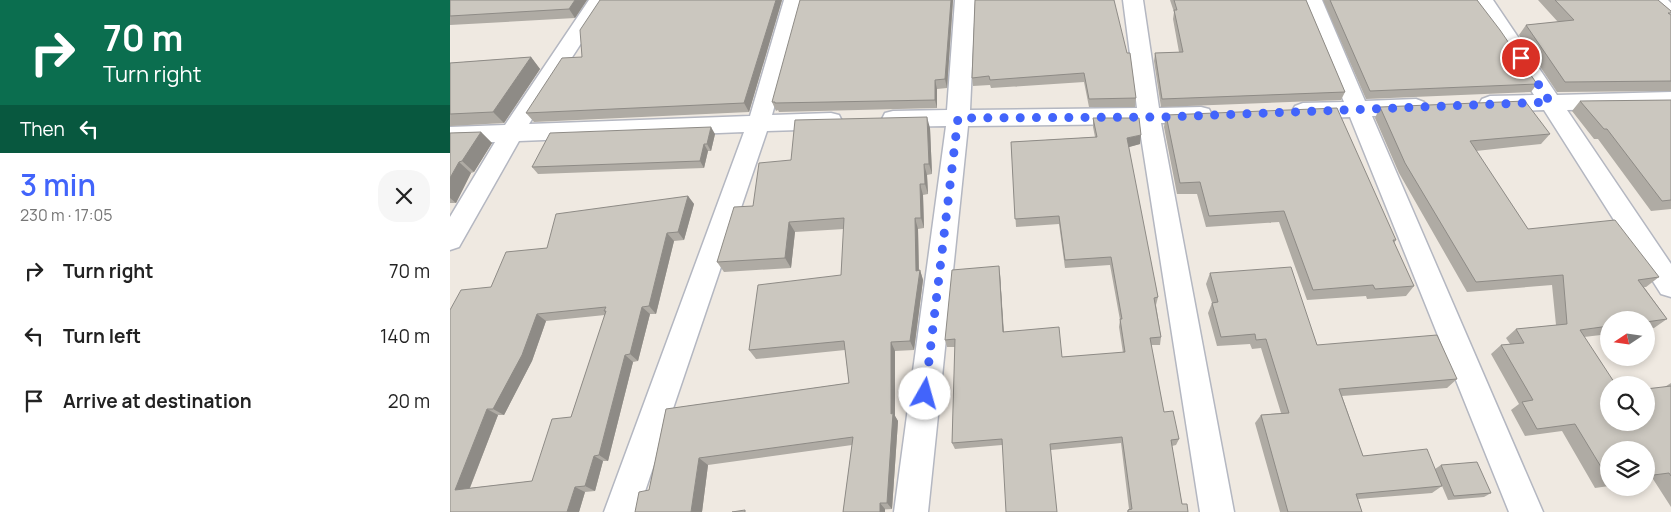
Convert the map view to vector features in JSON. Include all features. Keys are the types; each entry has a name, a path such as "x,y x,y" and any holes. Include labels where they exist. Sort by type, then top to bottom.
{"street":[{"path":"450,240 512,134 599,0"},
{"path":"621,512 759,122 794,0"},
{"path":"911,512 958,118 965,0"},
{"path":"1133,0 1150,117 1217,512"},
{"path":"1312,0 1526,512"},
{"path":"1483,0 1671,286"},
{"path":"1657,0 1671,15"},
{"path":"1474,105 1671,100"},
{"path":"1281,112 1435,106"},
{"path":"450,135 512,134 759,122 1150,117 1223,114"}],"building":[{"path":"450,0 575,0 569,9 450,16"},
{"path":"600,0 776,0 744,103 526,113 562,58 582,57 580,30"},
{"path":"800,0 951,0 945,79 935,80 935,100 772,102"},
{"path":"975,0 1114,0 1127,53 1130,53 1136,98 1089,99 1084,73 990,80 989,76 972,78"},
{"path":"1174,0 1306,0 1345,92 1162,99 1155,53 1183,52 1174,10 1177,10"},
{"path":"1330,0 1477,0 1537,84 1370,91"},
{"path":"1555,0 1658,0 1671,11 1671,13 1668,13 1671,15 1671,81 1565,82 1526,25 1574,20"},
{"path":"531,57 493,112 450,114 450,63"},
{"path":"1671,100 1671,200 1662,201 1607,129 1604,129 1580,101"},
{"path":"1525,101 1550,134 1470,141 1528,229 1615,220 1659,277 1638,280 1667,319 1655,321 1655,311 1600,311 1600,327 1580,330 1600,361 1600,366 1604,366 1610,376 1600,376 1600,431 1655,431 1655,388 1671,386 1671,476 1669,473 1655,475 1655,441 1600,441 1600,465 1575,424 1537,429 1522,402 1533,400 1501,345 1524,343 1516,329 1567,324 1563,275 1476,282 1405,163 1380,107"},
{"path":"1337,108 1396,240 1393,240 1414,286 1375,289 1373,285 1313,290 1284,211 1209,216 1200,182 1180,183 1166,115"},
{"path":"927,117 929,164 924,164 925,184 920,184 921,218 915,218 916,271 920,270 910,341 891,342 891,414 893,413 887,503 880,503 880,512 843,512 853,437 699,458 691,512 635,512 639,492 649,490 666,409 849,383 844,341 749,350 758,285 841,275 844,218 789,222 785,258 717,262 734,207 753,206 759,163 791,160 795,120"},
{"path":"1093,118 1139,118 1141,135 1127,138 1158,297 1154,298 1161,337 1150,338 1164,412 1173,411 1179,439 1171,440 1182,504 1187,504 1188,512 1128,512 1128,510 1132,509 1122,437 1050,444 1057,512 1006,512 1002,439 952,443 955,339 945,340 952,270 999,266 1003,332 1059,327 1062,357 1125,352 1120,319 1122,319 1111,257 1065,260 1059,216 1015,219 1011,142 1097,137"},
{"path":"711,127 700,161 532,167 550,133"},
{"path":"481,132 462,161 459,162 450,178 450,133"},
{"path":"688,196 678,232 667,233 649,306 642,307 630,354 625,355 599,455 594,456 585,486 575,487 567,512 450,512 450,310 461,290 491,287 506,252 547,248 556,214","holes":["606,307 604,311 606,311 571,417 552,419 532,481 455,490 487,409 493,409 522,355 537,314"]},
{"path":"1291,267 1317,345 1437,335 1457,379 1339,389 1363,456 1427,449 1442,486 1356,494 1362,512 1288,512 1261,415 1289,413 1266,339 1256,340 1255,334 1221,337 1212,303 1218,302 1210,273"},
{"path":"1477,462 1491,493 1454,496 1441,465"}],"route":[{"path":"925,394 958,118 1165,117 1550,102 1521,58"}]}
